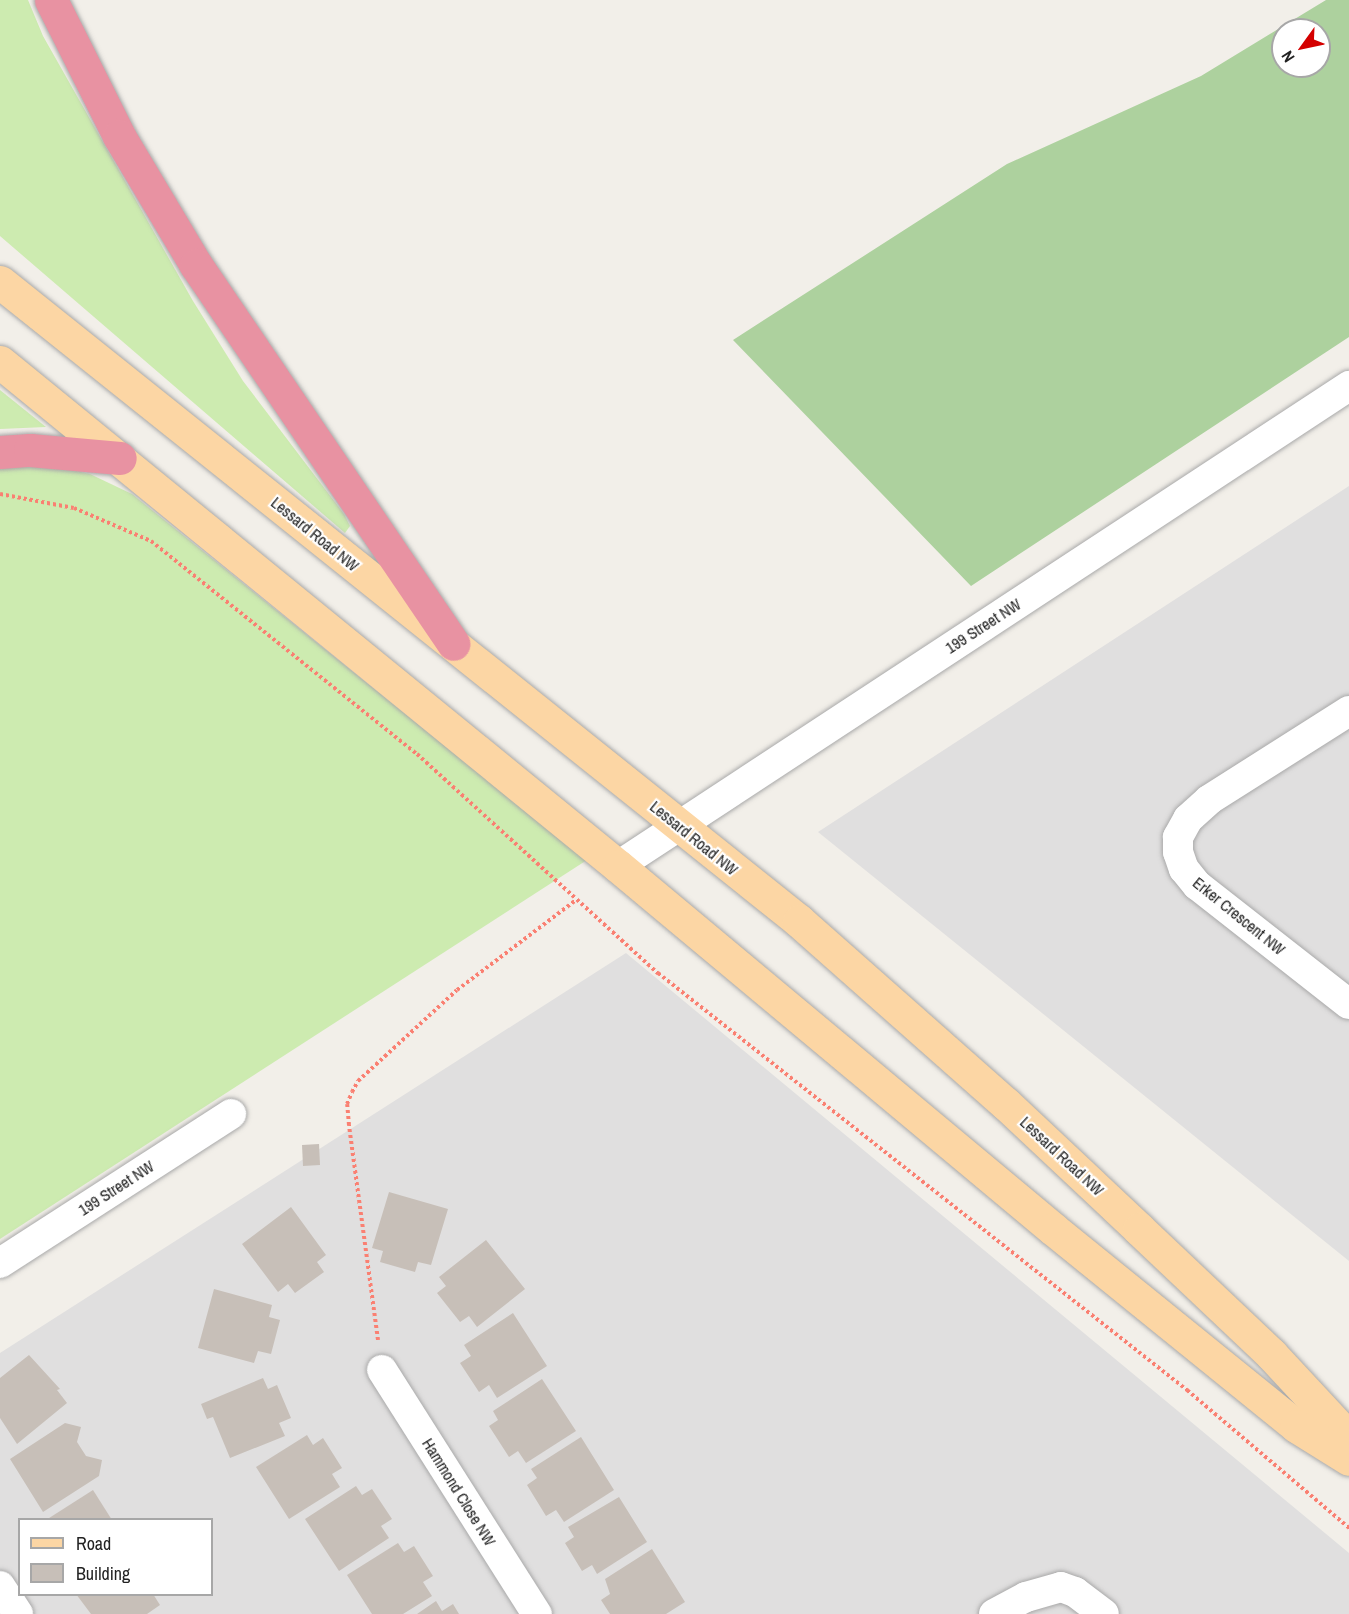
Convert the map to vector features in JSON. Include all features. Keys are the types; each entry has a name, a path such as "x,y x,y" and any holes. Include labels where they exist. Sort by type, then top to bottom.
{"highway":[{"path":"51,0 119,136 196,265 454,644"},
{"path":"0,453 30,450 120,458"}],"main road":[{"name":"Lessard Road NW","path":"0,282 799,921 1005,1103 1271,1354 1349,1438"},
{"path":"0,362 618,866 1269,1404 1349,1459"}],"street":[{"name":"199 Street NW","path":"618,866 1349,387"},
{"name":"Erker Crescent NW","path":"1349,711 1209,800 1188,819 1178,837 1178,852 1184,869 1197,885 1349,1004"},
{"name":"199 Street NW","path":"0,1263 231,1114"},
{"name":"Hammond Close NW","path":"382,1370 537,1614"},
{"path":"0,1586 18,1614"},
{"path":"994,1614 1026,1597 1061,1587 1075,1592 1104,1614"}],"path":[{"path":"0,494 74,508 151,542 417,754 658,973 1187,1390 1349,1528"},
{"path":"382,1370 347,1104 358,1081 457,990 576,900"}],"shaded area":[{"path":"1349,486 1349,1261 818,832"},
{"path":"626,953 1349,1553 1349,1614 0,1614 0,1353"}],"green space":[{"path":"0,0 28,0 43,36 193,301 243,381 344,514 350,526 345,533 0,236"},
{"path":"1326,0 1349,0 1349,337 971,586 733,340 1007,164 1201,76 1271,33 1271,78 1331,78 1331,18 1296,18"},
{"path":"0,390 46,427 0,429"},
{"path":"24,459 90,474 132,494 587,860 0,1239 0,463"}],"building":[{"path":"319,1144 320,1165 303,1166 302,1145"},
{"path":"389,1192 448,1209 431,1265 418,1262 415,1272 380,1262 383,1251 372,1248"},
{"path":"291,1207 326,1255 317,1262 324,1272 295,1293 288,1284 278,1292 242,1244"},
{"path":"486,1240 525,1289 477,1327 469,1316 460,1322 437,1293 446,1286 439,1277"},
{"path":"214,1289 272,1305 269,1317 280,1320 271,1354 258,1351 254,1363 198,1348"},
{"path":"513,1313 547,1366 497,1398 489,1385 479,1392 460,1363 471,1356 464,1345"},
{"path":"29,1355 60,1389 57,1390 67,1403 17,1444 0,1418 0,1378"},
{"path":"263,1378 268,1389 277,1385 291,1418 279,1423 285,1436 230,1458 213,1417 207,1419 201,1404"},
{"path":"542,1379 576,1431 526,1463 518,1451 509,1457 489,1426 498,1420 493,1411"},
{"path":"65,1423 81,1427 77,1442 86,1456 102,1460 99,1476 43,1512 10,1459"},
{"path":"307,1435 313,1445 323,1438 342,1468 332,1474 340,1487 289,1519 256,1467"},
{"path":"581,1437 614,1490 564,1522 556,1510 546,1516 527,1485 537,1478 531,1469"},
{"path":"356,1486 362,1495 372,1489 392,1519 381,1526 389,1538 339,1571 305,1519"},
{"path":"93,1490 111,1518 49,1518"},
{"path":"619,1497 647,1542 597,1574 592,1565 582,1571 565,1543 574,1537 568,1527"},
{"path":"398,1543 404,1552 414,1546 433,1576 423,1582 432,1596 403,1614 372,1614 347,1575"},
{"path":"652,1549 685,1602 666,1614 610,1614 601,1600 610,1594 605,1579"},
{"path":"78,1596 154,1596 160,1605 147,1614 91,1614"},
{"path":"436,1601 442,1611 453,1604 459,1614 417,1614"}]}
